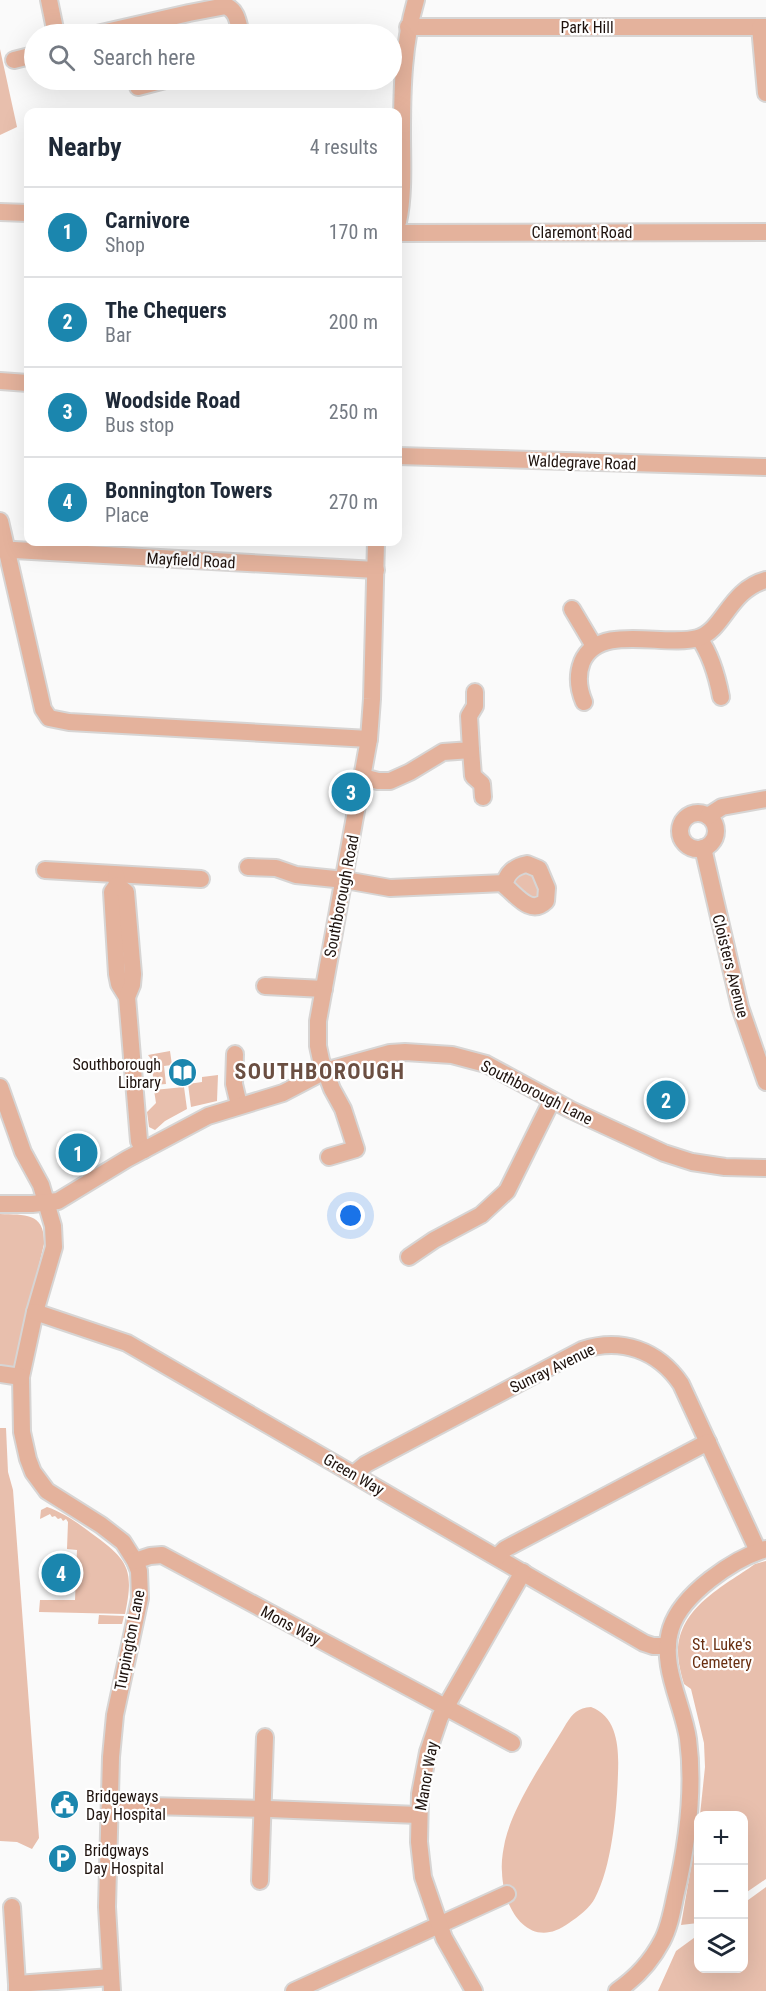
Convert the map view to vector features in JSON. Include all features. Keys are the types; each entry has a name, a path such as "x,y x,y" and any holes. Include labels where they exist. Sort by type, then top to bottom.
{"street":[{"path":"49,0 54,24"},
{"path":"402,196 404,54 408,27 416,0"},
{"path":"141,24 226,6 232,8 238,24"},
{"name":"Park Hill","path":"408,27 763,27"},
{"path":"763,27 766,93"},
{"path":"14,60 24,58"},
{"path":"0,212 24,213"},
{"name":"Claremont Road","path":"402,233 766,232"},
{"path":"0,381 24,383"},
{"name":"Waldegrave Road","path":"402,456 766,467"},
{"path":"0,521 43,709 49,718 369,739"},
{"name":"Southborough Road","path":"330,1157 356,1149 343,1109 325,1071 317,1034 369,739 376,546"},
{"name":"Mayfield Road","path":"7,552 14,550 376,570"},
{"path":"586,697 579,672 584,658 594,646 623,638 665,642 699,638 715,627 740,593 766,580"},
{"path":"582,615 594,646"},
{"path":"699,638 705,646 715,671 721,697"},
{"path":"475,692 475,706 469,716 471,750 473,776 482,784 483,796"},
{"path":"363,777 390,781 443,752 471,750"},
{"path":"708,816 722,807 766,799"},
{"path":"698,813 708,816 714,822 716,835 709,845 703,848 690,846 682,837 681,830 686,818 691,814 698,813"},
{"name":"Cloisters Avenue","path":"703,848 740,1007 766,1082"},
{"path":"248,867 276,868 296,875 390,888 505,883"},
{"path":"45,870 117,880 201,879"},
{"path":"117,880 126,892 133,974 132,985 127,997 139,1141 144,1150"},
{"path":"264,986 324,989"},
{"name":"Southborough Lane","path":"0,1204 58,1201 144,1150 208,1116 283,1093 325,1071 390,1053 437,1052 486,1064 633,1140 673,1156 692,1162 725,1167 766,1168"},
{"path":"235,1054 234,1084 239,1105"},
{"name":"Turpington Lane","path":"0,1087 6,1120 41,1185 53,1226 54,1247 35,1312 21,1377 22,1432 33,1472 55,1498 101,1525 123,1542 135,1561 140,1577 140,1598 116,1715 111,1757 107,1907 111,1984"},
{"path":"410,1257 434,1240 481,1215 507,1191 552,1100"},
{"name":"Green Way","path":"35,1312 127,1343 644,1643 653,1646 668,1646"},
{"name":"Sunray Avenue","path":"354,1474 366,1464 582,1350 600,1345 620,1345 640,1349 667,1367 681,1384 762,1550"},
{"path":"0,1374 21,1377"},
{"path":"496,1557 504,1549 708,1442"},
{"path":"617,1991 642,1971 663,1939 674,1901 686,1839 691,1800 690,1760 684,1718 668,1661 671,1629 686,1602 725,1569 762,1550"},
{"name":"Mons Way","path":"135,1561 162,1555 512,1743"},
{"name":"Manor Way","path":"474,1991 438,1925 423,1877 418,1815 428,1752 445,1707 523,1572"},
{"path":"260,1881 265,1737"},
{"path":"110,1805 418,1815"},
{"path":"294,1991 507,1894"},
{"path":"12,1907 17,1988 111,1984"}],"green space":[{"path":"0,49 17,127 0,135"},
{"path":"523,872 533,872 542,895 533,901 513,883 516,877"},
{"path":"170,1051 172,1065 164,1066 166,1084 154,1085 151,1059 148,1055"},
{"path":"218,1075 217,1101 191,1107 188,1084 202,1082 202,1077"},
{"path":"184,1087 187,1109 165,1121 155,1130 149,1127 147,1112 156,1103 154,1090"},
{"path":"0,1214 32,1217 41,1226 44,1244 14,1369 0,1368"},
{"path":"0,1428 6,1428 8,1472 13,1490 39,1838 32,1849 17,1842 0,1841"},
{"path":"47,1507 81,1525 120,1558 128,1575 129,1586 125,1614 39,1612 40,1600 75,1600 77,1550 67,1549 68,1522 66,1519 63,1521 50,1514 40,1519 41,1510"},
{"name":"St. Luke's Cemetery","path":"766,1561 766,1879 748,1891 748,1811 700,1811 705,1767 704,1743 691,1689 684,1684 678,1652 680,1636 694,1611 717,1590 755,1564"},
{"path":"99,1615 124,1616 122,1624 98,1624"},
{"path":"591,1707 607,1718 617,1744 616,1803 606,1870 595,1898 580,1915 555,1931 542,1933 531,1930 521,1923 507,1900 502,1868 505,1841 509,1826 523,1796 566,1724 576,1712"},
{"path":"694,1850 694,1923 681,1925"},
{"path":"766,1887 766,1991 658,1991 676,1951 694,1938 694,1973 748,1973 748,1900"}],"place":[{"name":"Woodside Road","path":"351,792"},
{"name":"Southborough Library","path":"182,1073"},
{"name":"The Chequers","path":"666,1100"},
{"name":"Carnivore","path":"78,1153"},
{"name":"Bonnington Towers","path":"61,1573"},
{"name":"Bridgeways Day Hospital","path":"65,1805"},
{"name":"Bridgways Day Hospital","path":"63,1859"}],"district":[{"name":"SOUTHBOROUGH","path":"320,1071"}]}
